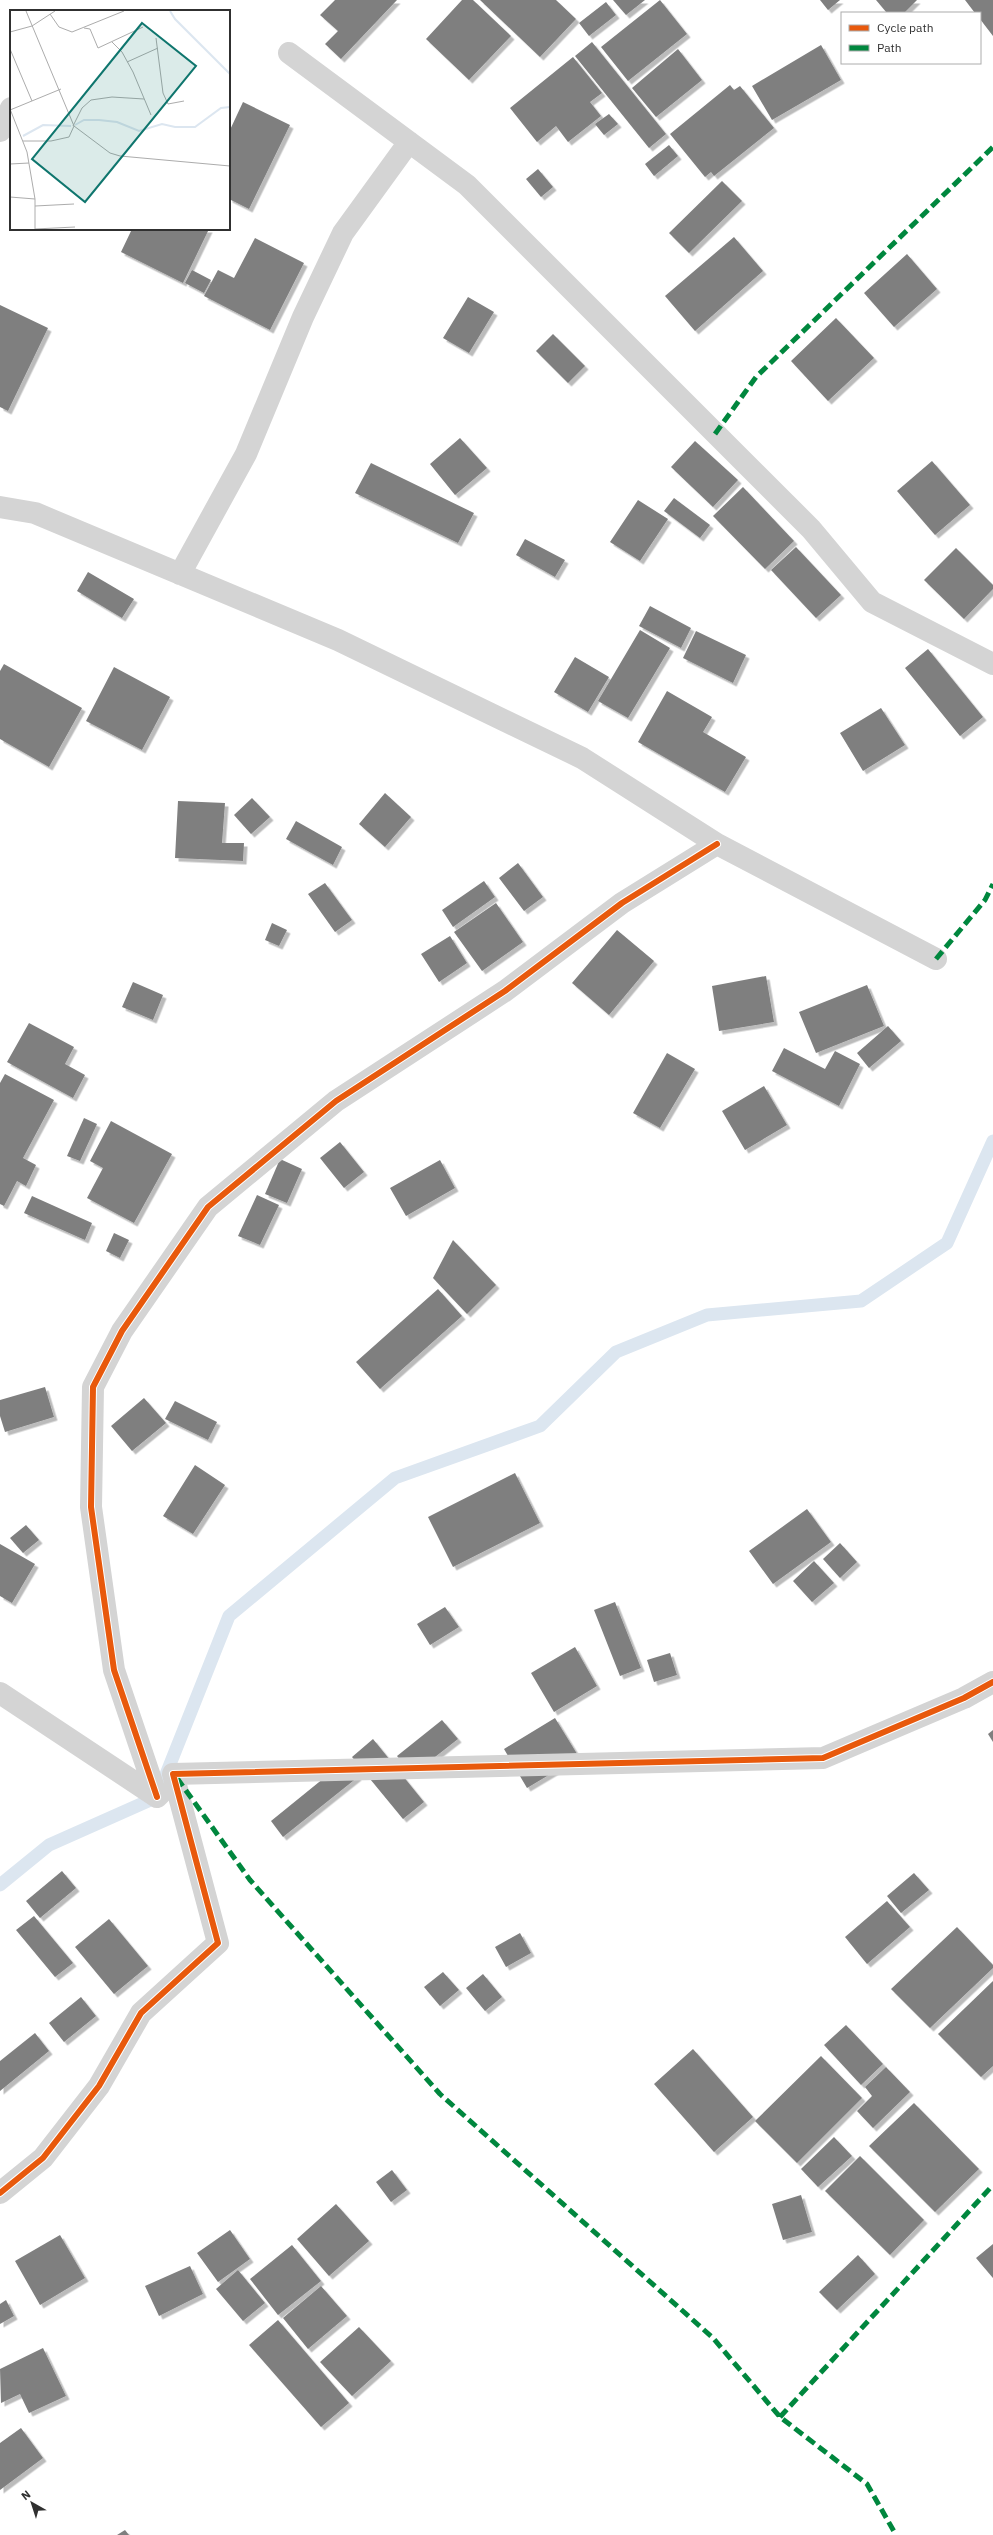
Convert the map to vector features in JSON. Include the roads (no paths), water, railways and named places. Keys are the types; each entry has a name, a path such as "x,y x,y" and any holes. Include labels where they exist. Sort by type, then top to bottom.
{"street":[{"path":"289,53 467,185 810,529 872,602 993,664"},
{"path":"0,131 10,110"},
{"path":"180,574 246,454 303,318 343,233 409,142"},
{"path":"0,507 35,513 338,640 582,758 717,844 936,958"},
{"path":"157,1797 114,1670 91,1507 93,1387 122,1331 208,1207 336,1101 505,991 622,903 717,844"},
{"path":"173,1774 823,1758 964,1698 993,1682"},
{"path":"0,1693 157,1797"},
{"path":"157,1797 173,1774"},
{"path":"0,2193 43,2158 99,2086 141,2014 218,1943 173,1774"}],"waterway":[{"path":"0,1885 49,1845 157,1797 229,1616 395,1478 540,1426 616,1352 707,1315 861,1301 947,1243 993,1141"}]}
